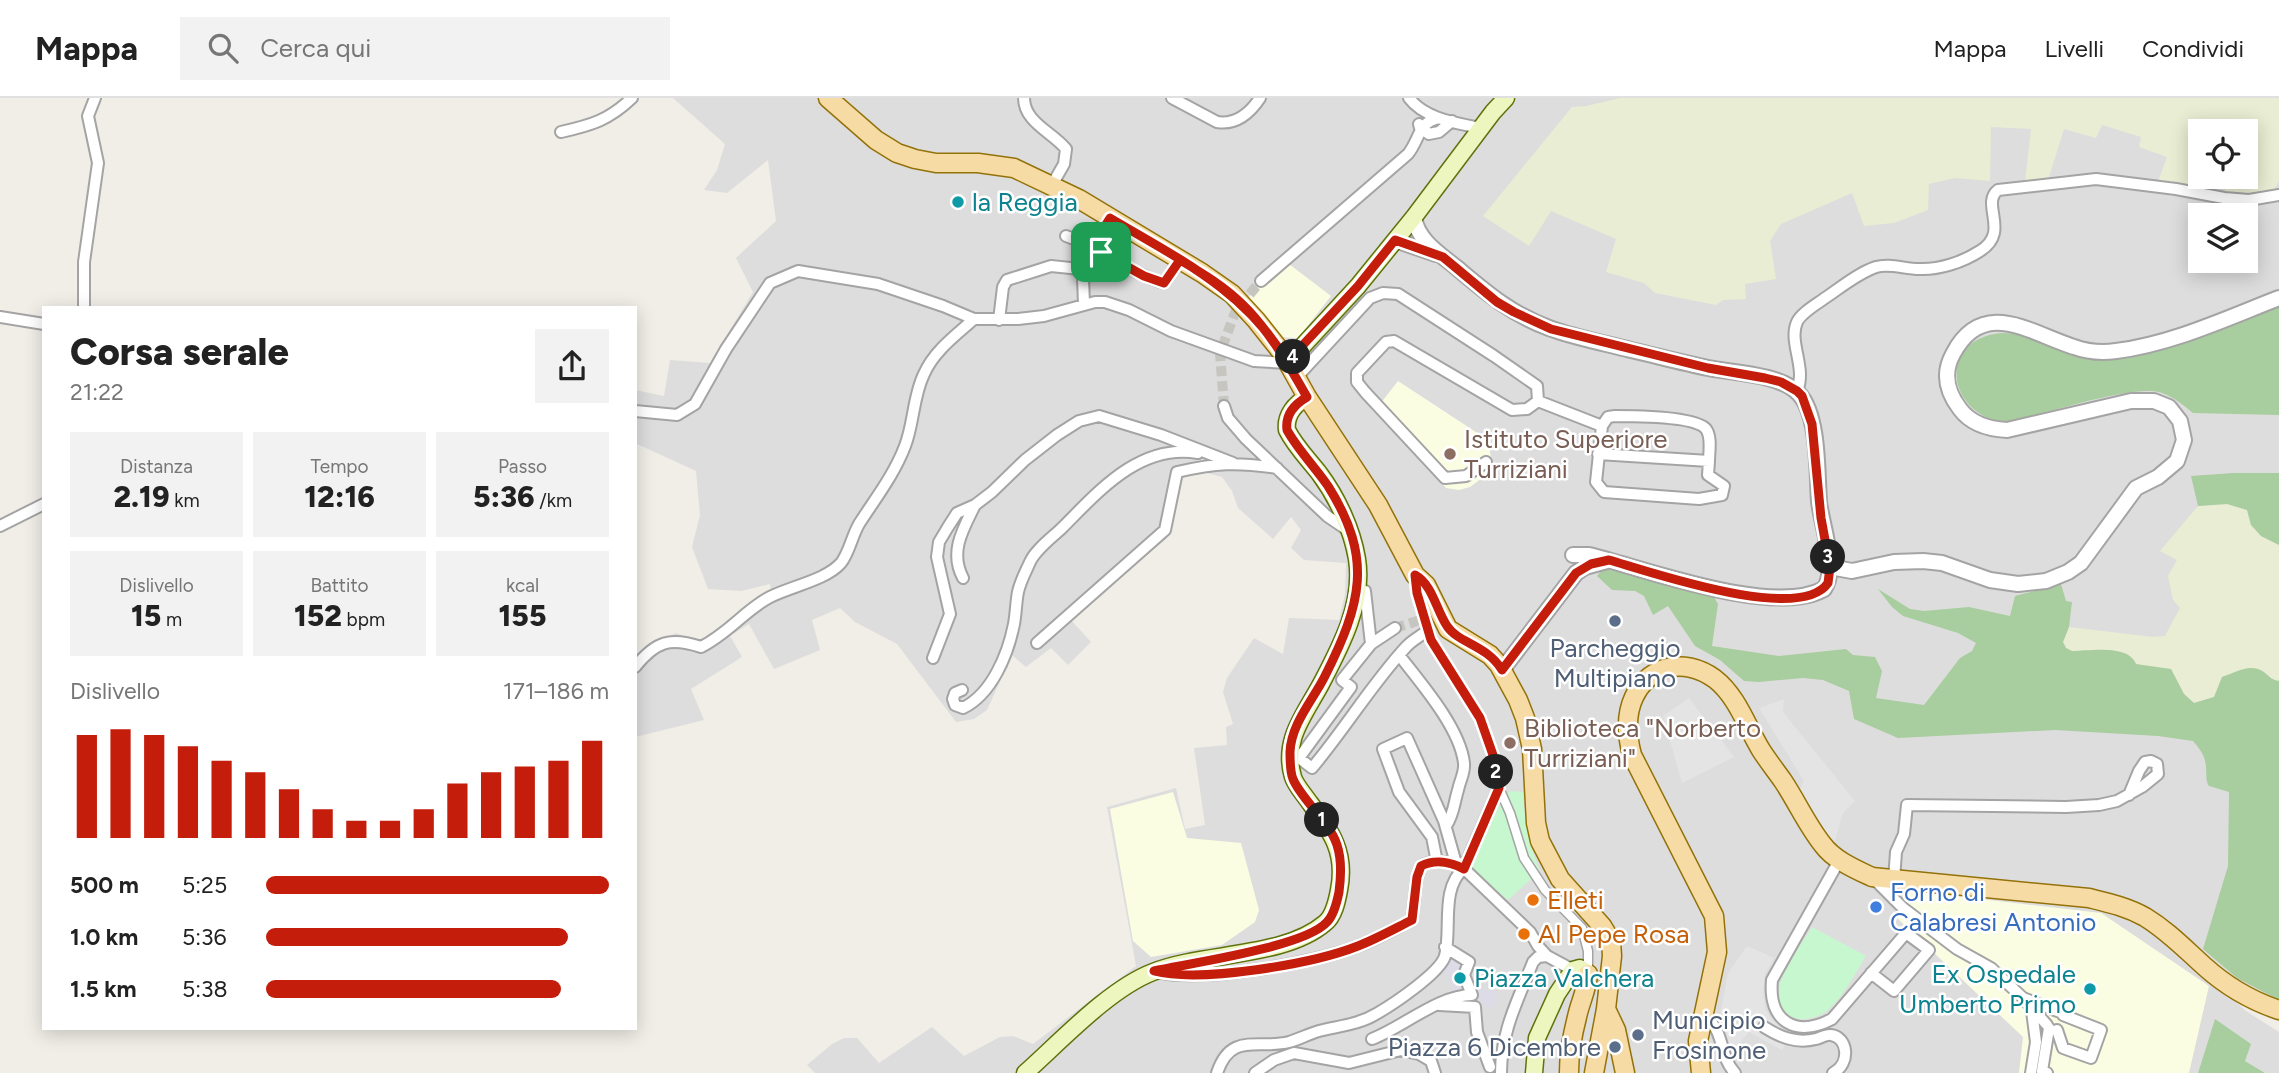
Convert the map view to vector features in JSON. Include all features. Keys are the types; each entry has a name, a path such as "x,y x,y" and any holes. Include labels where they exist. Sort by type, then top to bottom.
{"main road":[{"path":"828,98 876,140 915,159 936,163 998,164 1052,185 1180,260 1244,306 1292,370 1378,505 1415,575 1426,585 1448,629 1490,655 1502,670 1525,718 1532,749 1536,823 1544,852 1560,879 1602,926 1611,941 1606,1009 1594,1073"},
{"path":"1292,370 1506,98"},
{"path":"1025,1073 1126,985 1154,971 1272,947 1306,936 1327,922 1336,903 1341,862 1337,843 1293,778 1290,753 1293,733 1342,643 1355,607 1357,558 1349,531 1330,489 1287,430 1288,417 1296,405 1307,397"},
{"path":"1701,1073 1698,1041 1717,952 1714,916 1632,755 1628,739 1630,706 1645,680 1672,667 1703,671 1717,680 1733,699 1763,753 1813,831 1825,848 1840,859 1872,877 2089,898 2121,905 2146,918 2177,940 2205,967 2240,993 2279,1010"},
{"path":"1534,1073 1537,1038 1557,994 1580,972 1586,993 1577,1014 1569,1073"},
{"path":"1606,1009 1616,1030 1625,1073"}],"street":[{"path":"84,306 84,262 98,163 88,116 95,98"},
{"path":"561,132 584,127 616,114 632,98"},
{"path":"1024,98 1028,115 1058,139 1066,149 1064,164 1052,185"},
{"path":"1172,98 1217,122 1224,123 1239,119 1260,98"},
{"path":"1411,101 1422,111 1439,118 1481,128"},
{"path":"1261,281 1408,154 1417,142 1420,128 1419,116 1411,101"},
{"path":"1420,128 1429,120 1439,118"},
{"path":"1420,128 1429,134 1439,132 1452,121"},
{"path":"1797,391 1800,368 1794,335 1799,318 1877,267 1920,270 1939,267 1956,263 1988,246 1994,238 1996,227 1991,201 1998,190 2096,179 2231,199 2249,200 2279,194"},
{"path":"1414,217 1419,233 1443,257 1497,302 1514,312 1551,329 1708,368 1781,382 1802,396 1812,424 1821,518 1830,567 1828,583 1817,593 1792,599 1769,599 1589,555 1573,555"},
{"path":"1092,247 1110,218"},
{"path":"1066,236 1144,276 1164,283 1180,260"},
{"path":"1395,240 1443,257"},
{"path":"999,320 1003,287 1007,280 1051,266 1080,269 1084,305"},
{"path":"637,411 677,415 695,404 726,349 770,283 798,271 878,284 974,319 1044,316 1105,302 1171,331 1254,361 1292,370 1370,298 1383,293 1398,293 1537,386 1538,401"},
{"path":"1830,567 1852,571 1894,562 1923,561 1942,563 1990,580 2018,584 2046,581 2081,563 2136,488 2158,477 2177,461 2184,440 2180,421 2169,407 2154,401 2131,401 2007,430 1971,420 1951,395 1947,385 1947,373 1954,351 1977,327 1996,322 2010,323 2074,347 2100,352 2114,351 2143,346 2196,330 2279,298"},
{"path":"0,317 42,324"},
{"path":"637,665 659,645 670,641 701,647 729,631 754,607 767,599 791,587 818,580 841,562 858,526 883,490 905,445 924,374 942,348 974,319"},
{"path":"1486,462 1466,476 1445,478 1365,392 1357,382 1357,373 1386,342 1394,341 1512,410 1527,410 1538,401"},
{"path":"1538,401 1602,426"},
{"path":"1224,406 1236,429 1327,516 1349,531"},
{"path":"933,658 950,614 939,572 937,556 940,542 957,513 975,505 992,492 1025,460 1057,435 1079,421 1099,416 1161,435 1233,463"},
{"path":"1615,416 1690,421 1704,427 1709,438 1708,475 1724,486 1722,495 1699,499 1636,496 1610,494 1599,488 1595,482 1602,426 1608,417 1615,416"},
{"path":"962,690 953,699 955,705 963,708 972,704 996,673 1006,653 1014,625 1018,590 1032,558 1102,488 1117,475 1142,461 1166,454 1192,452 1214,456"},
{"path":"1598,454 1709,461"},
{"path":"1037,643 1165,530 1177,472 1215,463 1277,468"},
{"path":"0,527 42,505"},
{"path":"963,578 956,557 957,544 975,505"},
{"path":"1502,670 1576,573 1591,564 1609,560"},
{"path":"1415,575 1417,593 1431,640 1480,718 1493,755 1499,788 1524,858 1545,890 1582,928 1588,951 1580,972 1547,956 1530,932 1455,860 1446,826 1407,738 1382,749 1399,792 1432,837 1437,862"},
{"path":"1357,590 1365,591 1371,644"},
{"path":"1395,628 1371,644 1342,680 1351,687 1299,758 1312,768 1399,655 1428,630"},
{"path":"1399,655 1431,697 1459,743 1465,765 1452,817 1446,826"},
{"path":"1217,1073 1224,1057 1244,1044 1286,1043 1320,1031 1360,1022 1377,1014 1431,974 1445,956 1447,919 1454,882 1457,874 1464,869 1499,788"},
{"path":"1894,880 1896,852 1905,834 1907,805 2066,807 2117,802 2129,795"},
{"path":"1840,859 1772,980 1770,996 1776,1013 1788,1023 1803,1028 1820,1025 1832,1019 1871,973 1906,933 1929,950 1894,991 1871,973"},
{"path":"1154,971 1180,976 1249,969 1322,957 1360,946 1412,920 1417,877 1421,866 1437,862 1454,863 1464,869"},
{"path":"1872,877 1903,908 1957,948 1991,968 2051,1027"},
{"path":"1371,1039 1442,1001 1472,995 1464,975 1469,962 1446,947"},
{"path":"1501,1073 1504,1033 1511,1014 1533,962 1538,957 1547,956"},
{"path":"2023,998 2101,1030 2091,1058 2063,1048 2046,1019 2054,1011 2061,1014"},
{"path":"1437,1005 1475,1007 1477,1032 1490,1067"},
{"path":"2031,1073 2036,1042 2032,1011"},
{"path":"2051,1027 2064,1024 2061,1014"},
{"path":"1703,1015 1716,1026 1728,1066 1735,1073"},
{"path":"1764,1027 1794,1041 1808,1041 1830,1035 1836,1037 1846,1052 1845,1062 1840,1070 1833,1073"},
{"path":"2047,1073 2042,1071 2051,1027"},
{"path":"1286,1043 1294,1053"},
{"path":"1255,1073 1274,1060 1294,1053 1349,1063 1392,1052 1410,1051 1431,1061 1435,1073"}],"shaded area":[{"path":"673,98 2279,98 2279,1019 2228,995 2246,1011 2279,1032 2279,1073 2265,1073 2245,1061 2215,1020 2198,1073 815,1073 807,1065 832,1044 844,1038 857,1038 879,1063 932,1027 964,1056 1000,1037 1013,1036 1033,1044 1136,966 1107,807 1176,788 1185,829 1205,825 1194,748 1227,745 1226,727 1233,724 1223,692 1227,678 1254,638 1283,654 1289,618 1339,620 1345,594 1346,563 1304,560 1291,548 1301,530 1291,517 1273,539 1238,508 1232,491 1222,477 1208,473 1188,473 1179,483 1173,526 1166,539 1070,619 1091,642 1068,665 1051,648 1026,667 1012,655 987,710 974,719 956,722 897,644 855,622 840,608 812,620 820,650 774,669 749,624 730,636 742,657 691,689 704,720 637,737 637,659 653,642 676,633 699,641 736,619 771,591 770,584 741,591 708,589 692,547 700,515 696,471 637,444 637,390 664,396 670,360 710,363 753,292 736,258 776,221 768,160 727,193 704,190 717,170 725,144"},
{"path":"1620,98 2279,98 2279,181 2272,193 2221,194 2226,189 2258,189 2258,119 2188,119 2188,189 2157,184 2167,157 2139,147 2141,137 2102,125 2096,138 2064,129 2049,177 2025,181 2031,129 1991,127 1990,181 1955,178 1929,184 1928,210 1894,223 1864,226 1852,193 1781,224 1770,241 1776,279 1745,284 1746,299 1723,300 1716,305 1655,293 1644,283 1606,272 1616,239 1551,211 1529,246 1483,216 1572,107"},
{"path":"1289,264 1331,296 1298,338 1273,337 1245,301 1265,280"},
{"path":"1398,381 1488,440 1493,470 1470,487 1459,490 1446,488 1377,408"},
{"path":"2227,504 2247,510 2251,525 2261,536 2279,545 2279,681 2273,680 2262,670 2222,677 2214,697 2194,703 2184,694 2171,669 2143,667 2136,664 2128,654 2115,651 2072,651 2066,648 2063,642 2069,627 2153,637 2165,636 2180,608 2173,600 2168,576 2177,560 2160,551 2198,506"},
{"path":"1689,698 1734,757 1682,783 1663,716"},
{"path":"1784,699 1783,712 1855,801 1843,813 1833,848 1797,795 1804,781 1759,708"},
{"path":"1173,792 1187,838 1241,843 1259,910 1255,922 1222,945 1151,957 1133,941 1110,809"},
{"path":"1911,891 2101,913 2209,986 2189,1073 2019,1073 2023,1037 1897,918"},
{"name":"Piazza Valchera","path":"1450,943 1476,961 1471,975 1472,984 1484,986 1484,990 1497,990 1495,1007 1483,1007 1481,1000 1454,998 1450,981 1442,969"},
{"path":"1747,946 1774,958 1765,974 1763,992 1765,1008 1771,1019 1790,1036 1782,1050 1749,1032 1732,1052 1720,1015 1728,973"}],"green space":[{"path":"2279,307 2279,415 2193,413 2170,397 2151,391 2120,394 2002,422 1984,416 1970,406 1961,393 1957,378 1958,364 1964,351 1976,341 1994,334 2020,335 2078,354 2111,358"},
{"path":"2279,473 2279,545 2261,536 2251,525 2247,510 2227,504 2198,506 2191,476"},
{"path":"1602,570 1713,595 1718,604 1712,646 1779,656 1846,649 1853,655 1875,657 1882,671 1876,698 1924,705 1960,658 1972,651 1976,643 1958,633 1903,616 1878,589 1910,609 1924,611 1969,607 2010,616 2015,596 2061,584 2066,601 2072,602 2069,627 2063,642 2066,648 2072,651 2117,651 2132,658 2136,664 2171,669 2184,694 2194,703 2214,697 2222,677 2244,669 2260,670 2279,681 2279,1000 2237,978 2203,949 2228,866 2229,792 2209,786 2204,757 2193,741 2158,736 2055,730 1898,738 1854,719 1849,691 1823,680 1803,678 1744,681 1720,660 1695,646 1668,606 1653,615 1644,596 1635,591 1612,590 1597,576"},
{"path":"1511,791 1523,792 1528,832 1540,871 1508,900 1471,869 1472,860 1499,798"},
{"path":"1812,927 1866,956 1829,1009 1815,1017 1799,1019 1785,1014 1778,1004 1778,992 1789,963"},
{"path":"2215,1019 2251,1044 2245,1061 2265,1073 2198,1073"}],"tunnel":[{"path":"1224,406 1220,353 1236,310 1261,281"},
{"path":"1395,628 1424,619"}],"place":[{"name":"la Reggia","path":"958,202"},
{"name":"Istituto Superiore Turriziani","path":"1450,454"},
{"name":"Parcheggio Multipiano","path":"1615,621"},
{"name":"Biblioteca \"Norberto Turriziani\"","path":"1510,743"},
{"name":"Elleti","path":"1533,900"},
{"name":"Forno di Calabresi Antonio","path":"1876,907"},
{"name":"Al Pepe Rosa","path":"1524,934"},
{"name":"Piazza Valchera","path":"1460,978"},
{"name":"Ex Ospedale Umberto Primo","path":"2090,989"},
{"name":"Municipio Frosinone","path":"1638,1035"},
{"name":"Piazza 6 Dicembre","path":"1615,1047"}],"route":[{"path":"1101,252 1092,247 1110,218 1202,273 1232,295 1256,320 1283,354 1287,362 1332,315 1358,286 1395,240 1443,257 1497,302 1551,329 1708,368 1781,382 1802,396 1812,424 1821,518 1830,567 1828,583 1817,593 1792,599 1769,599 1665,576 1609,560 1591,564 1576,573 1502,670 1480,647 1448,629 1426,585 1415,575 1417,593 1431,640 1480,718 1493,755 1499,788 1464,869 1454,863 1428,862 1421,866 1417,877 1412,920 1360,946 1287,964 1212,974 1180,976 1154,971 1272,947 1306,936 1327,922 1336,903 1340,884 1341,862 1337,843 1293,778 1290,753 1293,733 1342,643 1355,607 1359,579 1357,558 1330,489 1287,430 1288,417 1296,405 1307,397 1283,354 1232,295 1180,260 1164,283 1144,276 1101,252"}]}
